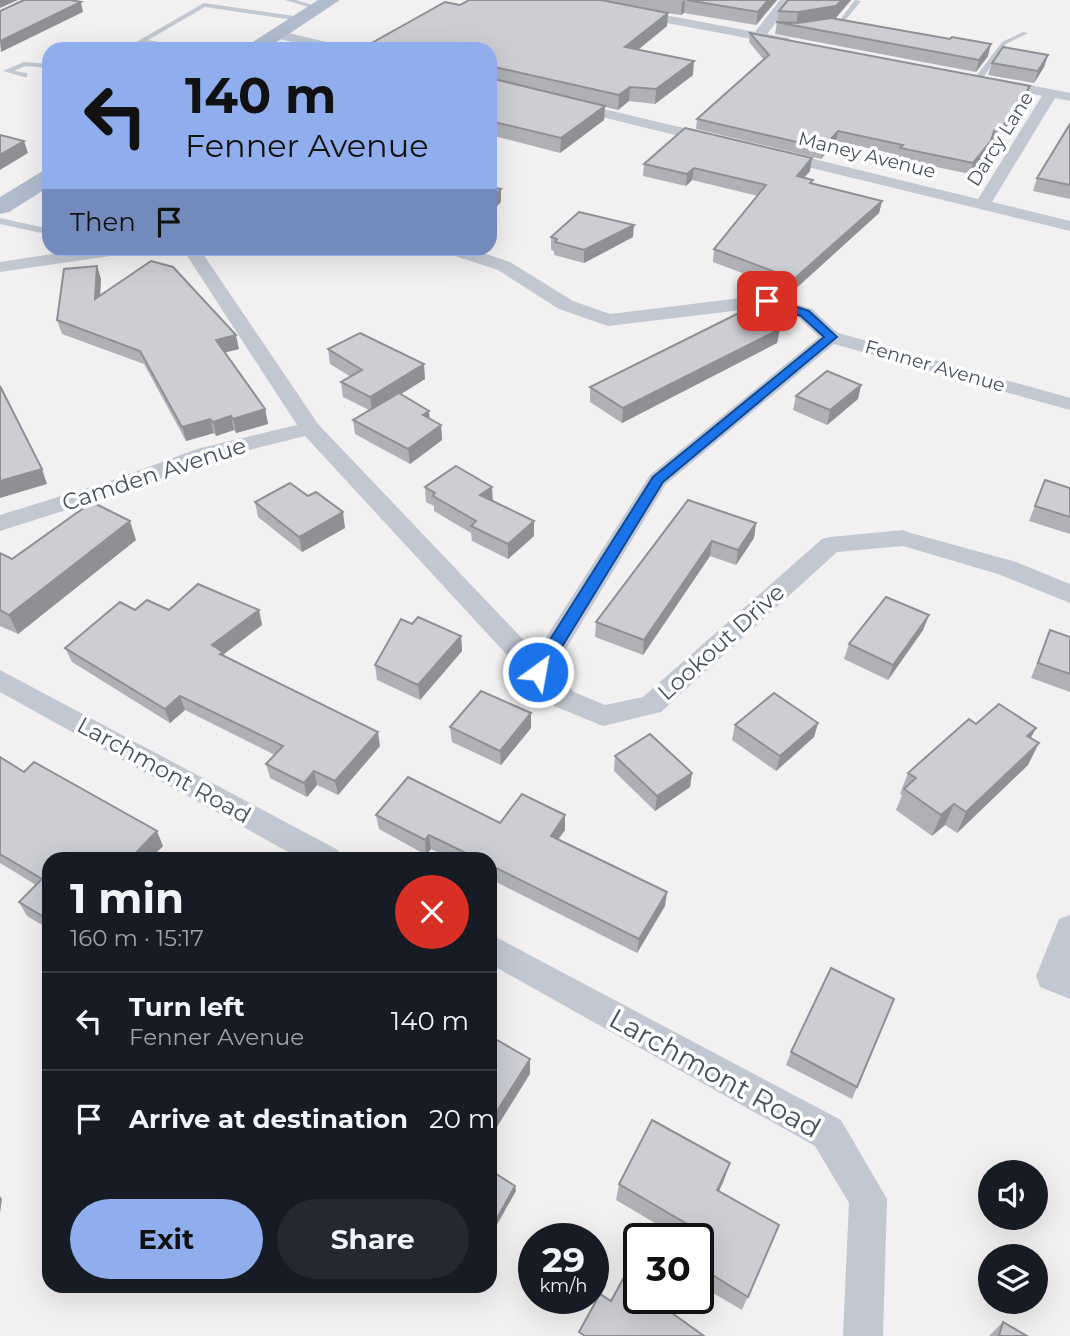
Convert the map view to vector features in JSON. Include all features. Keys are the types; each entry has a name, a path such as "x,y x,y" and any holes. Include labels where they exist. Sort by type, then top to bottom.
{"main road":[{"path":"263,42 325,4"},
{"path":"0,207 42,181"}],"street":[{"path":"566,0 766,32 799,44"},
{"path":"766,32 787,0"},
{"path":"276,34 305,42"},
{"path":"971,78 1070,97"},
{"name":"Darcy Lane","path":"982,205 1051,93"},
{"path":"556,102 729,144"},
{"name":"Maney Avenue","path":"756,150 1070,226"},
{"path":"0,267 76,256"},
{"name":"Lookout Drive","path":"195,256 310,428 564,699 603,716 651,705 830,544 903,538 1007,568 1070,594"},
{"name":"Fenner Avenue","path":"472,256 504,267 566,305 608,320 767,301 805,313 831,337 1070,404"},
{"path":"538,672 658,480 831,337"},
{"name":"Camden Avenue","path":"0,523 124,484 205,453 310,428"},
{"name":"Larchmont Road","path":"0,680 314,852"},
{"path":"1070,929 1052,976 1070,984"},
{"name":"Larchmont Road","path":"497,952 828,1133 868,1199 863,1336"}],"lane":[{"path":"288,0 325,4"},
{"path":"818,28 841,22 859,1"},
{"path":"141,41 204,5 301,19"},
{"path":"971,78 1004,44 1025,33"},
{"path":"141,41 147,42"},
{"path":"0,67 19,61 42,63"},
{"path":"24,75 7,71 24,64 42,63"},
{"path":"0,220 42,230"}],"building":[{"path":"24,0 81,2 0,41 0,11"},
{"path":"469,0 601,0 668,13 625,47 694,61 656,89 630,87 619,95 497,68 497,42 374,42 445,2 460,5"},
{"path":"687,0 768,0 758,12"},
{"path":"788,0 842,0 836,6 798,12 779,11"},
{"path":"831,18 991,44 979,60 776,22 798,23"},
{"path":"750,33 1030,86 1012,114 998,132 994,131 991,141 973,163 900,148 903,145 838,131 823,148 697,119 769,55"},
{"path":"1003,47 1048,55 1038,71 992,63"},
{"path":"497,80 605,106 561,138 497,123"},
{"path":"1070,124 1070,185 1037,178"},
{"path":"685,128 812,158 797,176 813,180 810,183 882,201 794,279 714,249 766,185 694,168 687,174 644,164"},
{"path":"0,135 24,141 0,155"},
{"path":"579,212 634,225 584,250 555,242 557,239 551,237"},
{"path":"151,261 173,267 236,335 216,340 265,409 233,419 231,416 213,422 210,419 182,427 140,351 57,320 64,269 97,266 95,299"},
{"path":"745,310 780,329 623,408 590,387"},
{"path":"360,333 424,364 370,397 341,382 362,370 328,349"},
{"path":"827,371 861,385 830,410 796,396"},
{"path":"0,386 42,469 0,481"},
{"path":"399,393 429,411 423,415 441,425 408,449 353,420"},
{"path":"456,466 492,487 480,495 534,521 508,544 471,526 476,521 433,496 435,493 425,487"},
{"path":"1045,480 1070,488 1070,517 1035,506"},
{"path":"290,483 308,496 316,492 343,512 299,537 255,502"},
{"path":"688,500 756,523 738,550 712,541 644,640 596,622"},
{"path":"92,502 130,521 9,615 0,610 0,553 12,559"},
{"path":"198,584 259,610 212,645 223,652 220,654 378,732 335,781 314,771 304,783 266,764 283,746 180,696 165,709 65,648 120,602 135,610 147,600 169,610"},
{"path":"886,597 929,615 893,665 849,644"},
{"path":"418,617 461,636 418,685 375,665 401,619 412,624"},
{"path":"1050,630 1070,637 1070,674 1038,663"},
{"path":"481,691 531,713 500,751 450,727"},
{"path":"774,693 818,723 780,756 735,725"},
{"path":"999,704 1036,728 1027,736 1039,743 966,812 954,804 941,815 904,789 916,778 908,773 969,719 976,724"},
{"path":"650,734 692,773 657,796 615,756"},
{"path":"0,757 24,772 34,762 157,831 137,852 42,852 42,879 0,854"},
{"path":"408,777 500,823 522,794 565,815 551,836 667,892 639,939 497,868 497,852 464,852 429,835 425,840 376,815"},
{"path":"42,879 42,916 19,902"},
{"path":"831,968 894,999 857,1087 791,1052"},
{"path":"497,1040 530,1059 497,1111"},
{"path":"652,1120 730,1163 717,1190 779,1225 748,1297 714,1276 714,1223 685,1223 619,1184"},
{"path":"497,1174 515,1186 497,1218"},
{"path":"623,1279 623,1314 673,1314 704,1336 585,1336 579,1332 589,1314 609,1314 609,1300 611,1301"},
{"path":"1003,1322 1027,1336 999,1336"}],"route":[{"path":"538,672 658,480 831,337 805,313 767,301"}]}
